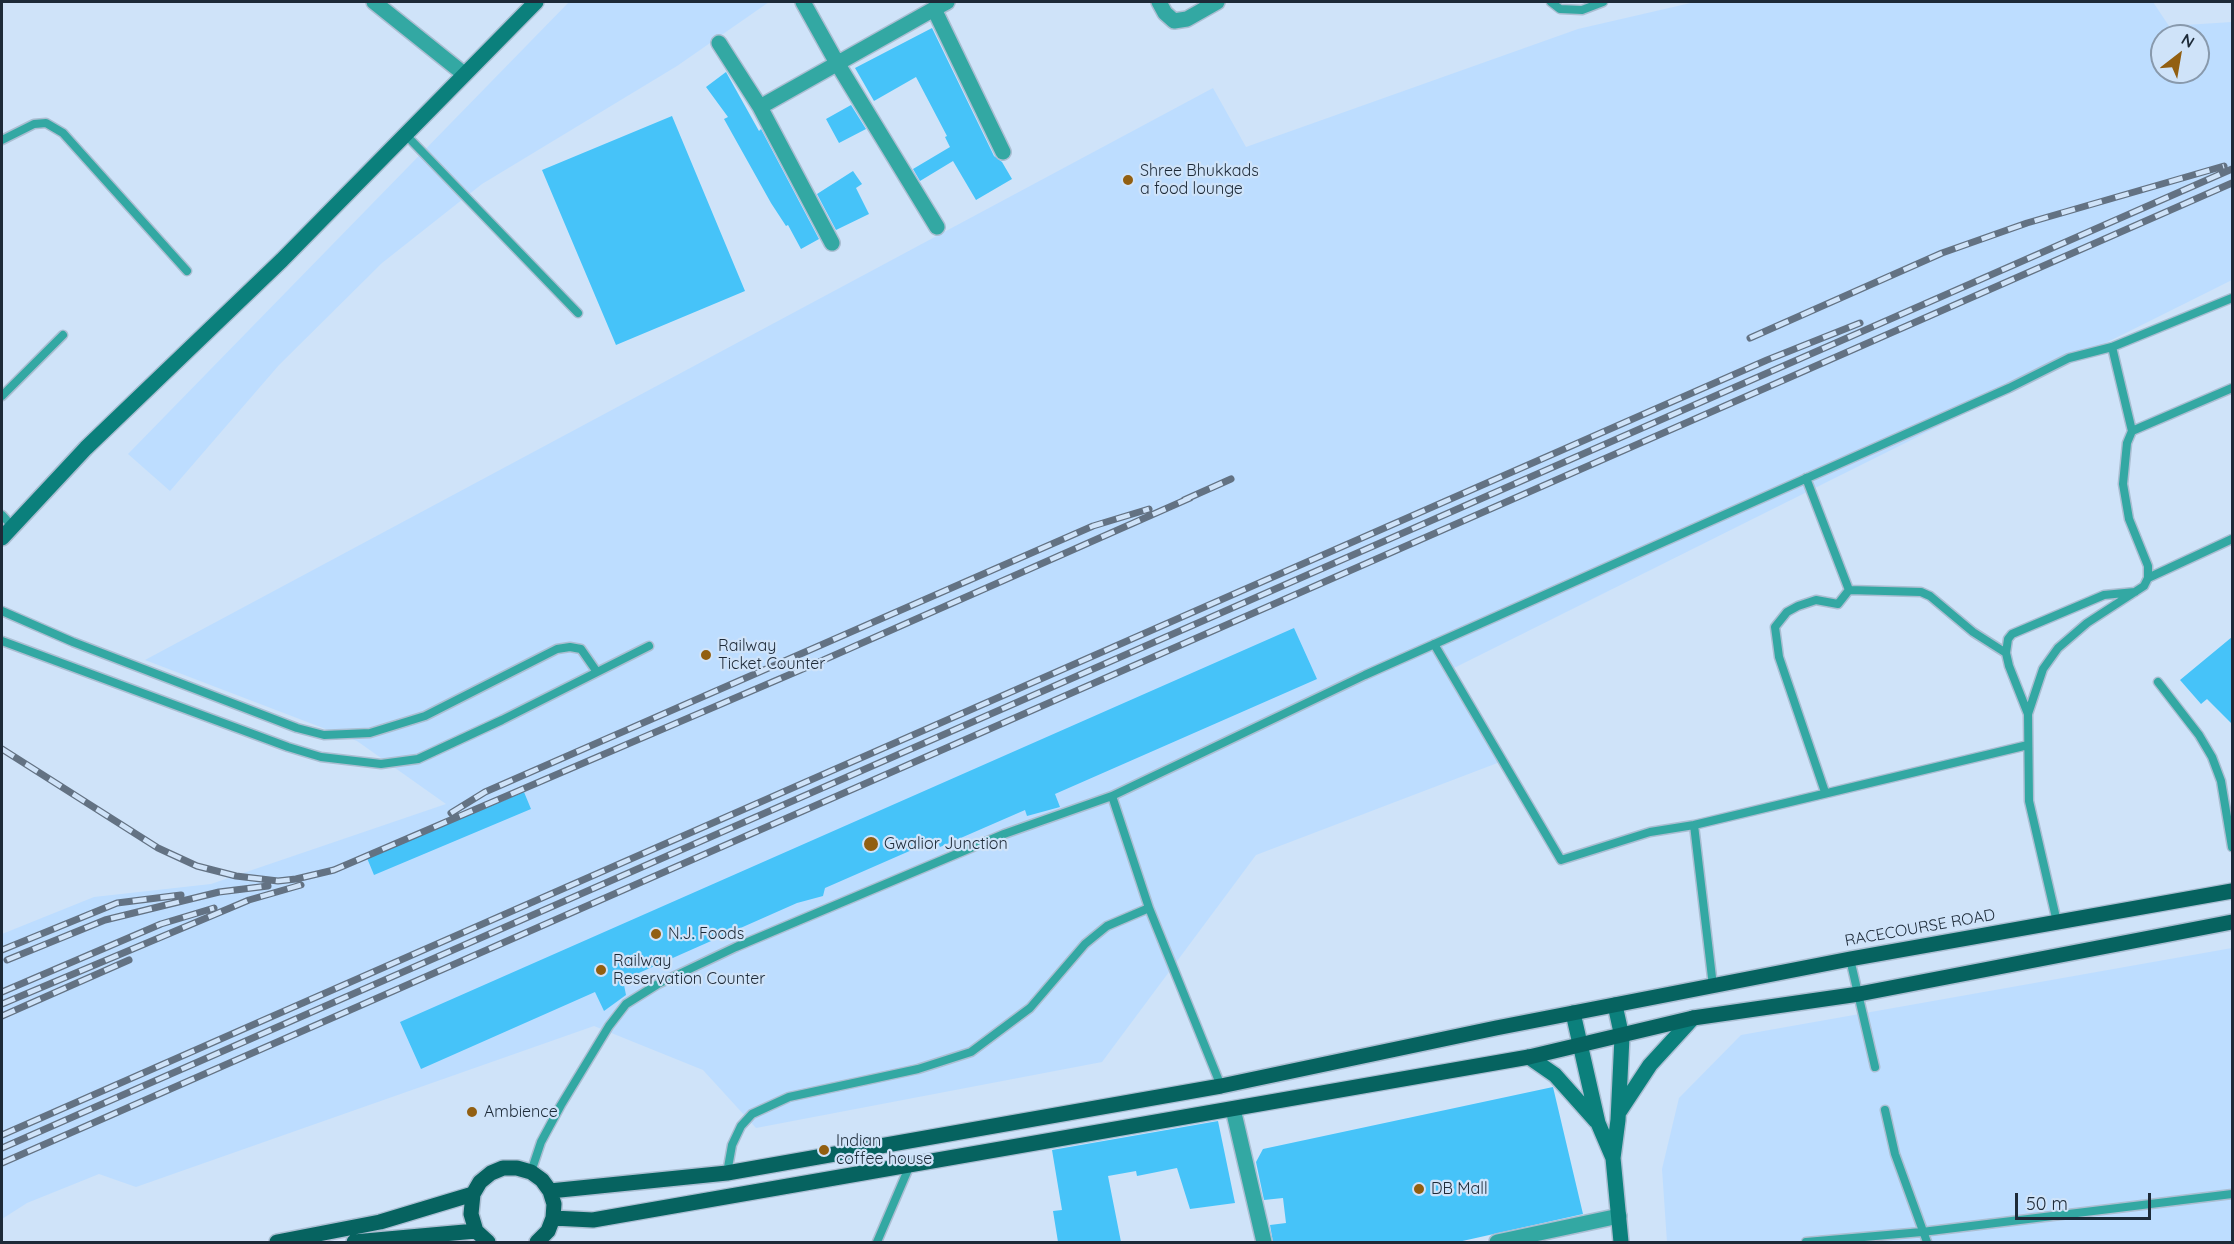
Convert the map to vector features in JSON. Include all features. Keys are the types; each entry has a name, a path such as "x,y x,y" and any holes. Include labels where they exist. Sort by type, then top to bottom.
{"main road":[{"path":"5,526 282,260 536,2"},
{"name":"RACECOURSE ROAD","path":"550,1191 727,1173 1221,1086 1572,1013 1850,959 2232,891"},
{"path":"553,1218 593,1220 1529,1057 1693,1018 1858,994 2232,922"},
{"path":"1615,1005 1622,1036 1613,1158 1621,1242"},
{"path":"1572,1013 1598,1123 1613,1158"},
{"path":"1618,1114 1669,1040 1693,1018"},
{"path":"1529,1057 1555,1075 1598,1123"},
{"path":"354,1242 433,1238 482,1239 471,1214 473,1194 480,1182 497,1171 518,1168 531,1172 542,1180 550,1191 554,1204 553,1218 548,1231 537,1242"},
{"path":"277,1242 380,1222 473,1194"}],"street":[{"path":"375,2 464,74"},
{"path":"803,2 837,63 937,227"},
{"path":"1159,2 1165,13 1174,21 1187,20 1217,2"},
{"path":"760,107 940,5 1003,152"},
{"path":"719,43 760,107 832,243"},
{"path":"1233,1109 1264,1242"},
{"path":"1497,1242 1619,1216"}],"lane":[{"path":"1551,2 1560,9 1582,10 1603,2"},
{"path":"2,140 34,124 46,123 63,133 187,271"},
{"path":"405,134 578,313"},
{"path":"531,1172 542,1142 561,1105 609,1026 626,1004 650,989 736,947 993,839 1112,796 1434,645 2009,388 2069,358 2112,347 2232,300"},
{"path":"2,396 63,334"},
{"path":"2056,922 2029,801 2028,714 2043,669 2058,648 2087,622 2144,586 2148,578 2148,566 2129,519 2123,484 2127,443 2132,431 2112,347"},
{"path":"2132,431 2232,388"},
{"path":"1806,478 1849,590"},
{"path":"2148,578 2232,539"},
{"path":"1849,590 1921,592 1930,596 1973,632 2006,652"},
{"path":"1826,792 1779,657 1775,627 1787,612 1798,606 1816,600 1838,604 1849,590"},
{"path":"2028,714 2006,652 2008,639 2012,634 2104,595 2135,592"},
{"path":"2,611 73,642 212,696 297,728 324,735 370,733 425,716 557,649 570,646 581,649 591,659 597,672"},
{"path":"2,641 288,747 321,757 354,763 381,764 418,759 649,646"},
{"path":"1434,645 1561,860 1650,832 1694,825 2028,745"},
{"path":"2158,682 2199,735 2212,757 2221,782 2232,847"},
{"path":"1112,796 1149,908 1221,1086"},
{"path":"1694,825 1713,986"},
{"path":"727,1173 732,1145 741,1126 752,1113 789,1097 918,1069 971,1052 1030,1008 1085,944 1107,926 1149,908"},
{"path":"1850,959 1875,1066"},
{"path":"1885,1110 1895,1154 1927,1242"},
{"path":"877,1242 910,1165"},
{"path":"1806,1242 1922,1232 2232,1194"}],"shaded area":[{"path":"569,2 769,2 677,66 482,184 382,263 279,365 170,491 128,454"},
{"path":"1695,2 2153,2 2168,24 2150,24 2150,84 2210,84 2210,24 2200,24 2232,22 2232,280 1452,669 1500,762 1256,855 1102,1062 756,1128 703,1070 594,1026 136,1187 99,1174 27,1203 2,1219 2,934 94,897 211,884 446,804 357,741 145,660 1213,88 1246,147 1578,29"},
{"path":"2232,948 2232,1242 1667,1242 1662,1169 1679,1098 1741,1035"}],"building":[{"path":"932,28 994,156 1002,162 1012,179 976,200 953,161 920,181 913,169 950,147 945,137 947,136 916,77 874,101 855,68"},
{"path":"726,72 759,131 761,129 819,239 801,249 788,225 786,226 771,203 724,119 728,117 706,87"},
{"path":"851,105 866,129 839,143 826,119"},
{"path":"672,116 745,291 616,345 542,170"},
{"path":"853,171 862,184 856,188 869,214 836,230 817,194"},
{"path":"1294,628 1317,679 1055,794 1060,807 1027,816 1025,810 940,847 937,839 825,888 823,896 797,903 623,980 626,995 604,1011 595,992 421,1069 400,1022"},
{"path":"2232,637 2232,724 2207,699 2201,704 2180,680"},
{"path":"524,792 531,809 374,875 367,858"},
{"name":"DB Mall","path":"1553,1087 1583,1214 1458,1242 1273,1242 1270,1225 1286,1223 1283,1198 1264,1200 1256,1162 1263,1149"},
{"path":"1218,1121 1235,1203 1190,1209 1177,1168 1137,1176 1136,1171 1108,1176 1121,1242 1058,1242 1053,1211 1062,1210 1052,1150"}],"railway":[{"path":"1750,338 1942,253 2027,223 2224,166"},
{"path":"2,1148 2232,169"},
{"path":"2,1163 2232,183"},
{"path":"2,1135 1767,360 1860,323"},
{"path":"1184,500 1231,479"},
{"path":"2,749 158,848 197,866 236,876 278,881 296,879 334,870 819,662 1190,498"},
{"path":"451,813 485,792 1093,526 1149,509"},
{"path":"2,1004 249,900 301,885"},
{"path":"7,960 105,920 219,892 268,886"},
{"path":"2,950 117,903 181,895"},
{"path":"2,992 161,924 214,908"},
{"path":"2,1016 129,960"}],"place":[{"name":"Shree Bhukkads a food lounge","path":"1128,180"},
{"name":"Railway Ticket Counter","path":"706,655"},
{"name":"Gwalior Junction","path":"871,844"},
{"name":"N.J. Foods","path":"656,934"},
{"name":"Railway Reservation Counter","path":"601,970"},
{"name":"Ambience","path":"472,1112"},
{"name":"Indian coffee house","path":"824,1150"},
{"name":"DB Mall","path":"1419,1189"}]}
